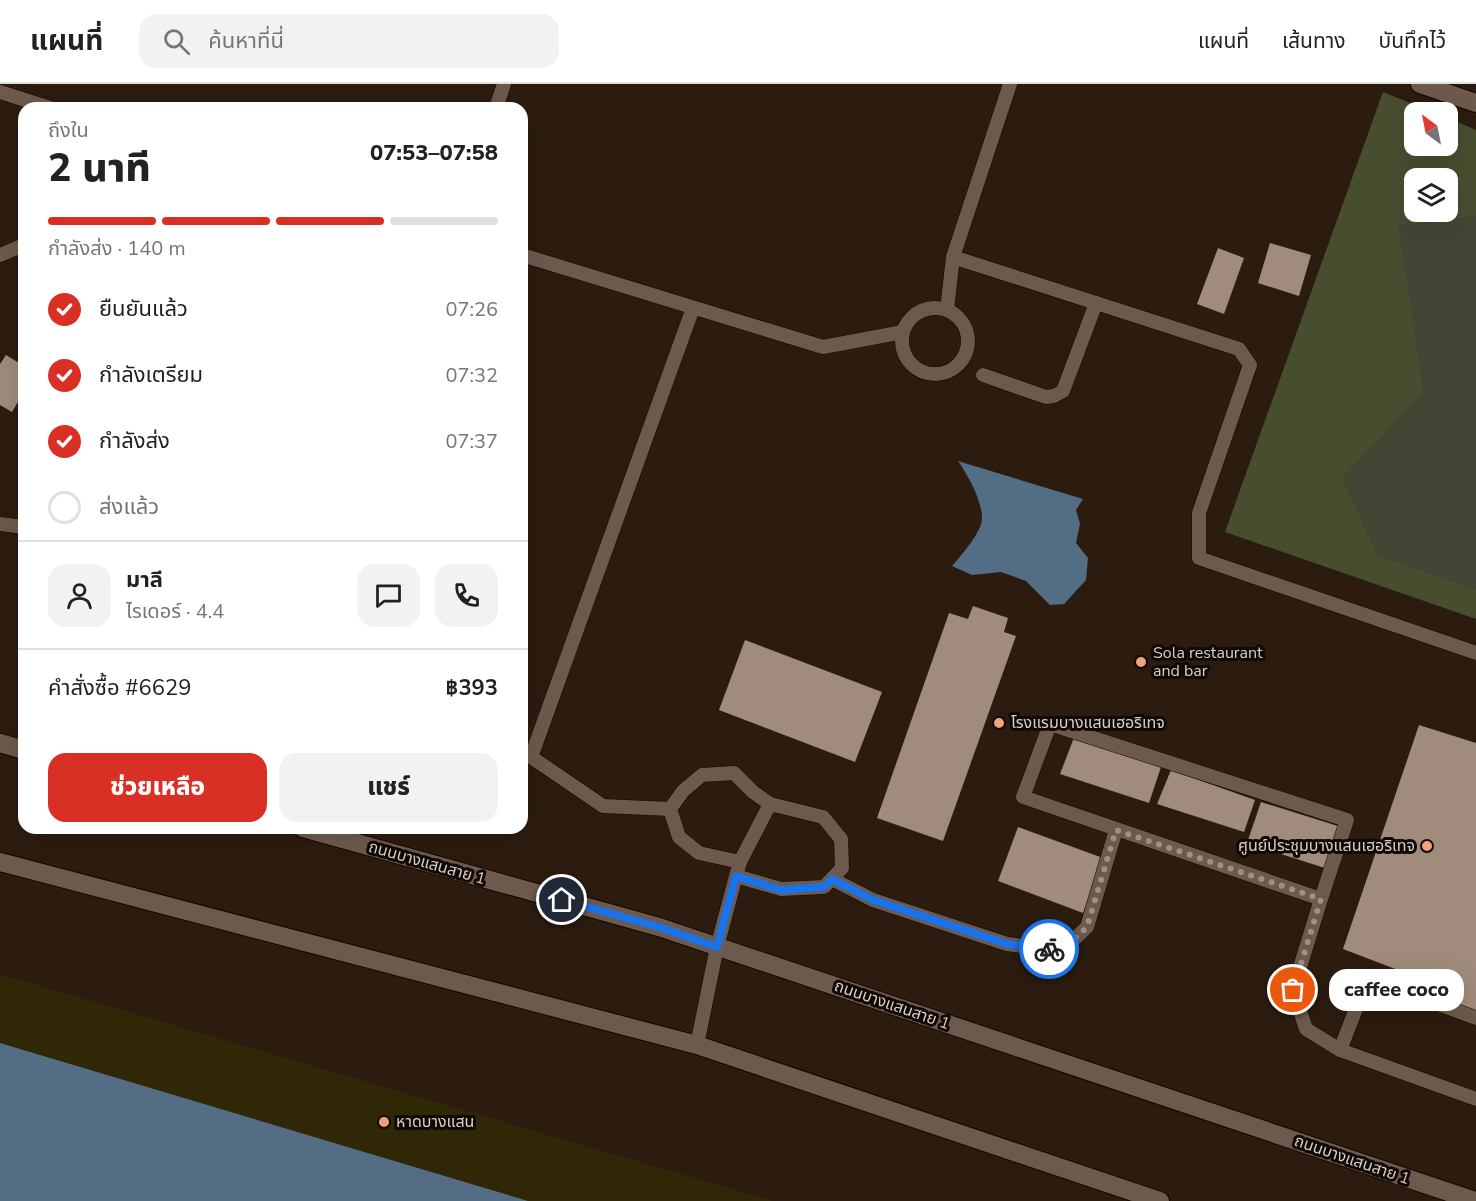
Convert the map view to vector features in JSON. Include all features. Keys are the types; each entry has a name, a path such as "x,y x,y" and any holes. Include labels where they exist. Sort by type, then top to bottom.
{"street":[{"path":"1420,84 1476,103"},
{"path":"0,743 18,748"},
{"name":"ถนนบางแสนสาย 1","path":"325,834 659,927 1474,1201"},
{"path":"0,862 697,1045 1160,1201"}],"lane":[{"path":"498,102 504,84"},
{"path":"947,310 953,257 1010,84"},
{"path":"0,92 31,102"},
{"path":"0,255 18,248"},
{"path":"528,257 823,347 903,332"},
{"path":"953,257 1239,349 1250,365 1199,513 1199,558 1476,653"},
{"path":"983,375 1046,397 1063,391 1096,303"},
{"path":"670,809 603,806 531,757 693,308"},
{"path":"926,309 947,310 964,324 968,334 968,345 959,364 940,374 930,374 910,364 902,343 903,332 908,322 926,309"},
{"path":"0,524 18,527"},
{"path":"1321,899 1023,797 1050,724 1347,820 1293,990 1306,1029 1340,1050 1476,1099"},
{"path":"670,809 683,791 702,775 734,773 753,792 770,804 824,817 841,839 842,868 824,887 781,890 736,876"},
{"path":"697,1045 717,947 740,862 770,804"},
{"path":"670,809 679,837 699,854 726,857 740,862"},
{"path":"832,879 873,900 1007,944 1062,951 1087,927 1116,830"},
{"path":"1340,1050 1363,991 1379,982 1476,1018"}],"green space":[{"path":"1383,92 1408,102 1404,102 1404,156 1458,156 1458,122 1476,130 1476,217 1458,219 1458,168 1404,168 1404,222 1433,222 1398,226 1424,392 1343,478 1378,555 1476,589 1476,619 1225,532"},
{"path":"1476,217 1476,589 1378,555 1343,478 1424,392 1397,226 1458,222 1458,219"}],"sand":[{"name":"หาดบางแสน","path":"0,974 773,1201 528,1201 0,1043"}],"water":[{"path":"958,461 1083,499 1076,510 1080,524 1076,543 1088,558 1086,580 1064,604 1050,605 1026,581 1001,572 972,575 952,566 975,537 982,518 977,496"},
{"path":"0,1043 528,1201 0,1201"}],"building":[{"path":"1270,243 1311,255 1299,296 1258,283"},
{"path":"1218,248 1244,258 1224,314 1197,304"},
{"path":"6,355 18,362 18,402 12,412 0,405 0,364"},
{"path":"973,606 1008,618 1004,632 1016,636 943,841 877,818 949,613 968,619"},
{"path":"745,640 882,692 855,762 719,710"},
{"name":"ศูนย์ประชุมบางแสนเฮอริเทจ","path":"1419,725 1476,743 1476,1011 1441,998 1445,988 1343,949"},
{"path":"1075,735 1162,764 1149,803 1060,774"},
{"path":"1171,770 1255,800 1244,832 1157,804"},
{"path":"1261,802 1341,827 1328,869 1247,843"},
{"path":"1018,827 1103,858 1083,913 998,881"}],"way so far":[{"path":"1049,949 1062,951 1087,927 1116,830 1321,899 1293,990"}],"place":[{"name":"Sola restaurant and bar","path":"1141,662"},
{"name":"โรงแรมบางแสนเฮอริเทจ","path":"999,723"},
{"name":"ศูนย์ประชุมบางแสนเฮอริเทจ","path":"1427,846"},
{"name":"caffee coco","path":"1293,990"},
{"name":"หาดบางแสน","path":"384,1122"}],"route":[{"path":"562,900 659,927 717,947 736,876 781,890 824,887 832,879 873,900 1007,944 1049,949"}]}
